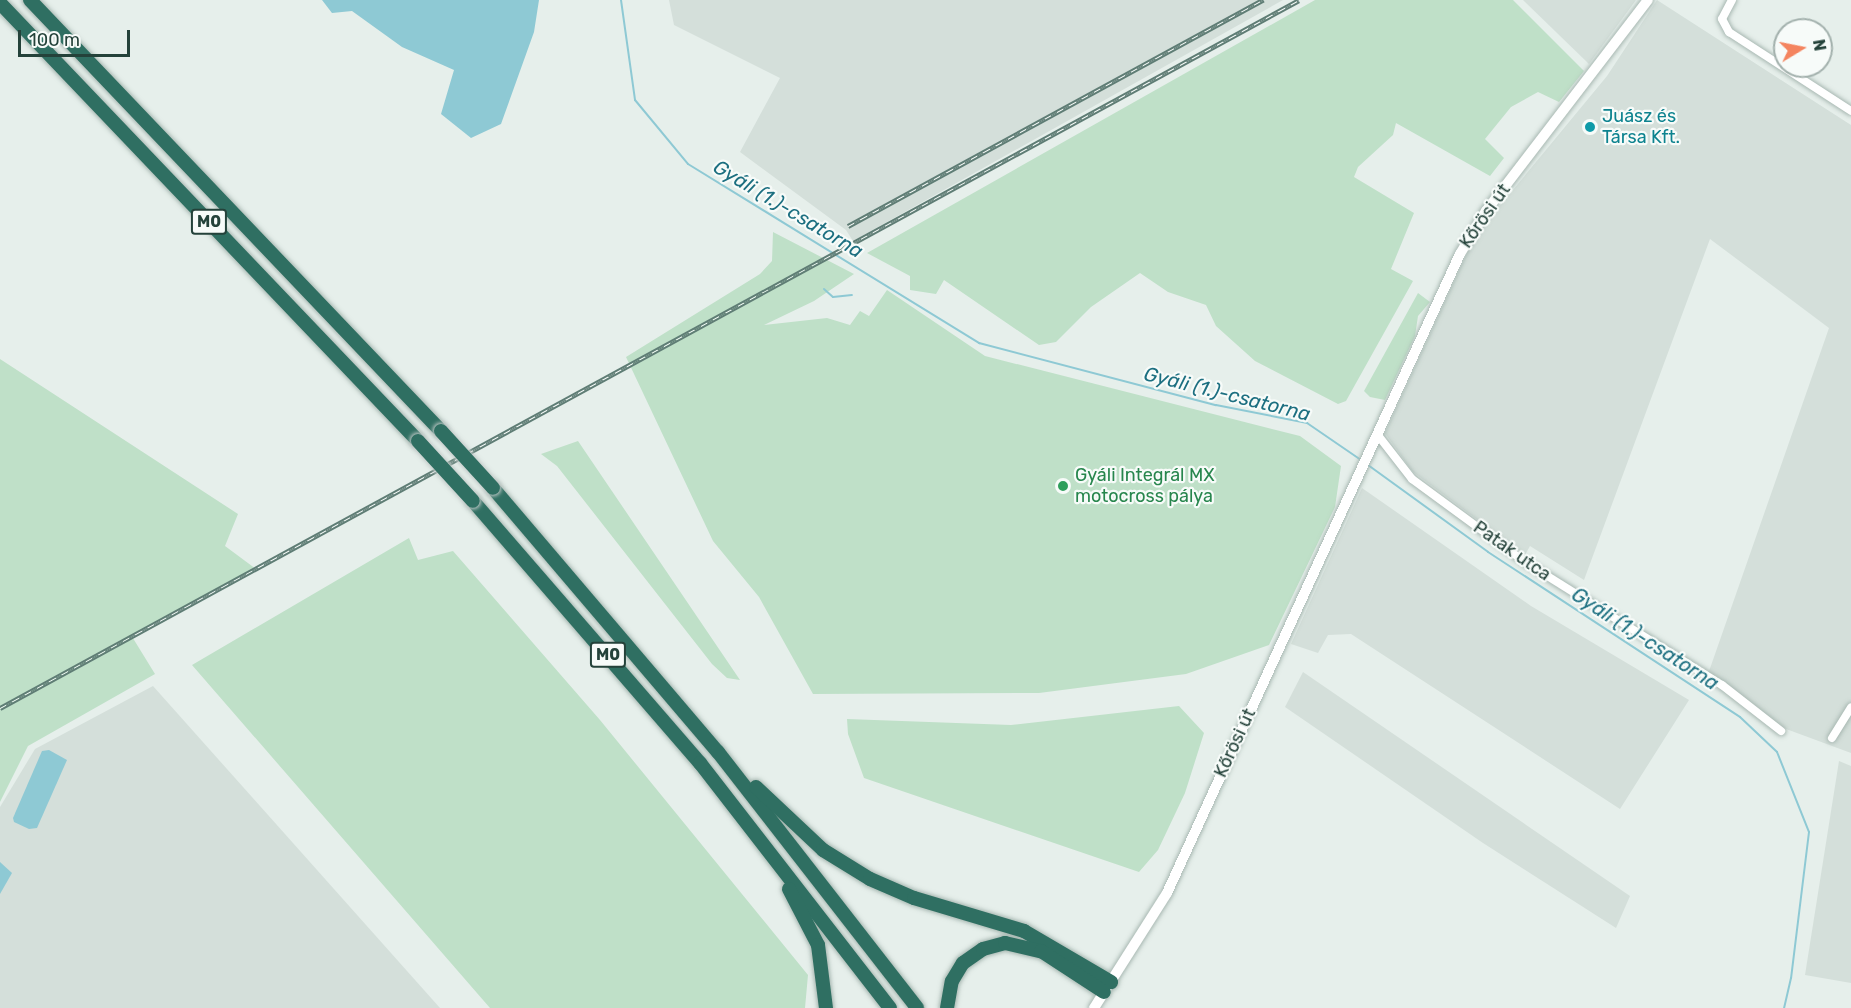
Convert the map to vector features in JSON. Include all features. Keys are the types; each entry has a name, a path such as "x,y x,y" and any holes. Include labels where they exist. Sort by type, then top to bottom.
{"highway":[{"name":"M0","path":"30,0 441,430 493,488 718,752 917,1008"},
{"name":"M0","path":"0,3 473,501 739,812 890,1008"},
{"path":"718,752 796,828 854,870 914,898 1029,933 1108,987"},
{"path":"739,812 810,927 824,968 826,1008"},
{"path":"947,1008 952,981 963,963 983,949 1005,943 1041,951 1108,987"}],"main road":[{"name":"Kőrösi út","path":"1094,1008 1167,892 1470,234 1648,0"}],"street":[{"path":"1732,0 1722,22 1729,32 1851,111"},
{"name":"Patak utca","path":"1377,434 1412,479 1525,562 1722,685 1781,731"},
{"path":"1832,738 1851,707"}],"shaded area":[{"path":"669,0 1283,0 853,241 846,230 740,152 780,78 674,25"},
{"path":"1523,0 1636,0 1589,64"},
{"path":"1657,0 1773,75 1773,78 1778,78 1851,125 1851,753 1759,719 1707,677 1829,328 1710,239 1584,580 1530,546 1525,555 1412,471 1385,433 1475,236 1607,76"},
{"path":"1362,488 1531,606 1689,700 1620,809 1351,634 1328,635 1318,653 1291,644"},
{"path":"1303,672 1630,896 1616,928 1483,843 1285,707"},
{"path":"153,686 440,1008 0,1008 0,807 35,749"},
{"path":"1839,761 1851,766 1851,983 1805,975"}],"green space":[{"path":"1315,0 1513,0 1584,71 1559,102 1538,92 1511,107 1485,139 1504,158 1490,176 1396,123 1393,135 1358,167 1354,177 1414,213 1391,269 1413,281 1346,401 1338,404 1255,361 1216,326 1206,305 1168,292 1140,273 1091,307 1056,342 1039,345 944,280 936,294 910,290 910,276 867,253"},
{"name":"Gyáli Integrál MX motocross pálya","path":"773,232 854,274 814,301 764,325 827,318 850,325 860,311 869,316 887,290 985,356 1300,436 1341,466 1335,507 1269,645 1186,674 1039,693 813,694 759,597 713,541 626,357 760,274 772,261"},
{"path":"1418,293 1430,302 1418,316 1415,336 1385,400 1370,397 1364,391"},
{"path":"0,359 238,514 225,546 256,569 131,635 155,674 28,746 0,802"},
{"path":"578,441 740,680 727,678 712,664 557,466 541,454"},
{"path":"409,538 418,560 453,551 600,720 808,975 805,1008 490,1008 192,665"},
{"path":"1179,706 1204,733 1185,793 1158,850 1139,872 864,778 848,734 847,719 1011,725"}],"water":[{"path":"322,0 539,0 534,32 501,124 471,138 441,114 454,70 402,47 352,11 332,13"},
{"path":"49,750 67,760 37,828 29,829 14,822 13,818 42,751"},
{"path":"0,862 12,873 0,894"}],"waterway":[{"name":"Gyáli (1.)-csatorna","path":"621,0 635,100 688,164 979,343 1216,405 1307,423 1361,460"},
{"path":"824,289 833,297 852,295"},
{"name":"Gyáli (1.)-csatorna","path":"1368,465 1488,552 1740,717 1777,752 1809,832 1791,978 1784,1008"}],"railway":[{"path":"848,226 1263,0"},
{"path":"0,708 1299,0"}],"place":[{"name":"Juász és Társa Kft.","path":"1590,127"},
{"name":"Gyáli Integrál MX motocross pálya","path":"1063,486"}]}
